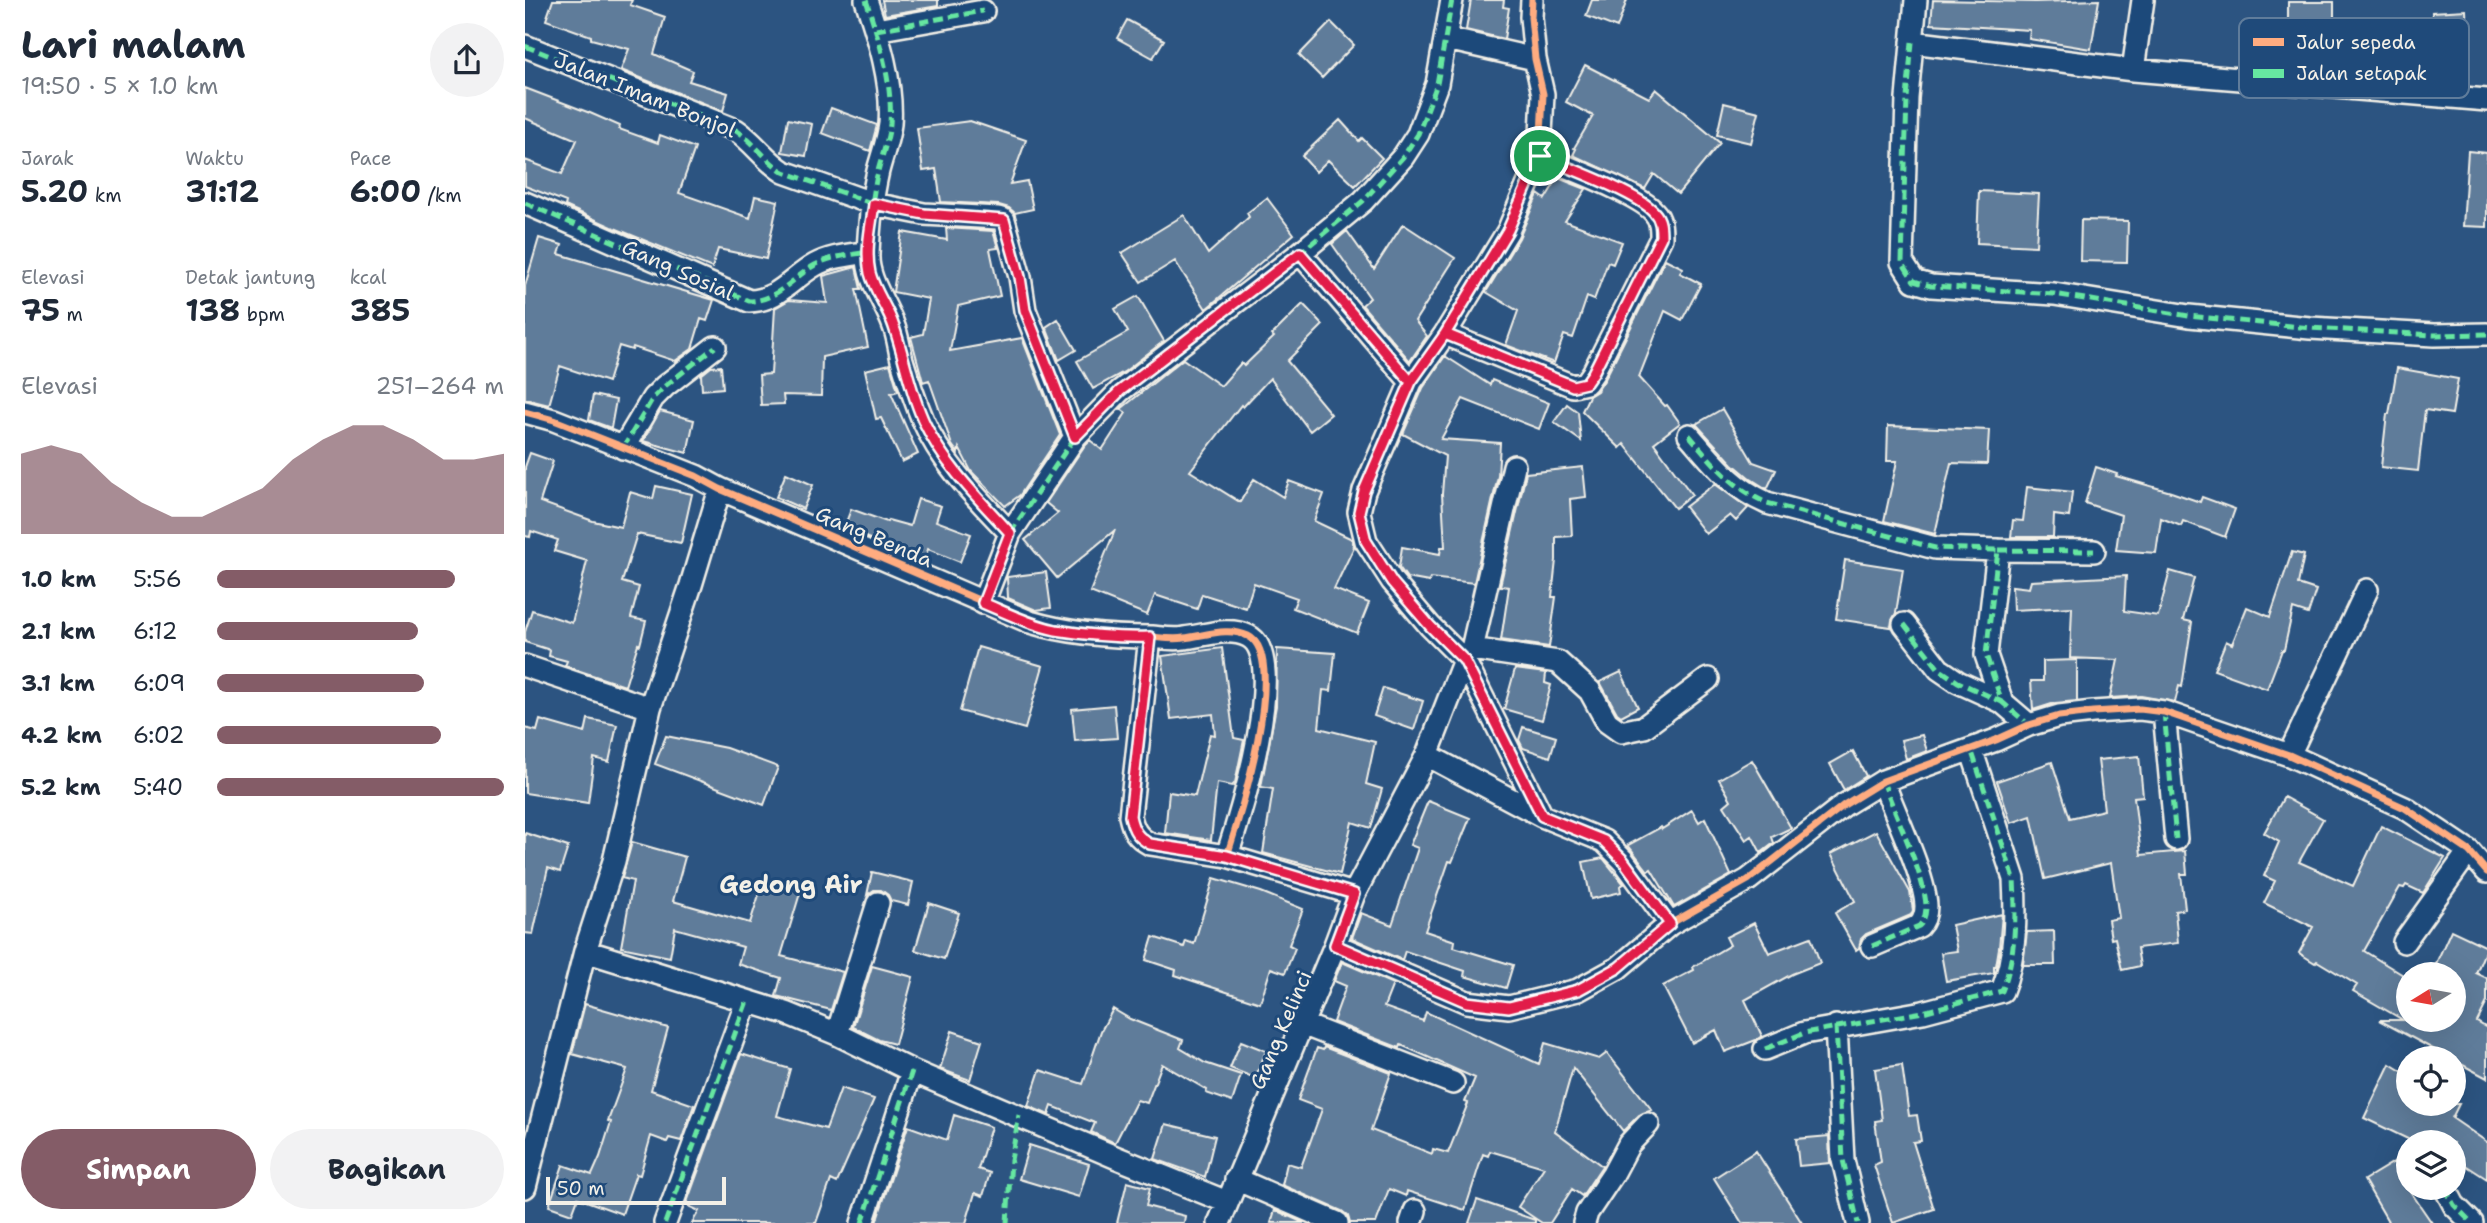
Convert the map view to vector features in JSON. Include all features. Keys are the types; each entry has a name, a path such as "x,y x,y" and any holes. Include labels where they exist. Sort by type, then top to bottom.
{"street":[{"path":"866,0 876,30 889,90 890,123 878,172 868,252 870,273 895,328 902,358 925,423 943,456 972,493 1010,533"},
{"path":"983,603 1010,533 1075,437 1120,391 1300,253 1363,201 1403,158 1418,134 1437,84 1452,0"},
{"path":"1532,0 1535,59 1543,94 1540,156 1508,230 1445,334 1411,382 1364,491 1359,512 1366,541 1392,582 1430,626 1468,655 1542,816"},
{"path":"1916,0 1907,98 1902,262 1914,281 1930,286 2053,294 2189,316 2283,325 2434,335 2487,334"},
{"path":"2133,69 2143,0"},
{"path":"876,30 983,11"},
{"path":"1447,39 1535,59"},
{"path":"1912,42 2133,69 2239,78"},
{"name":"Jalan Imam Bonjol","path":"525,46 736,130 773,165 785,172 874,204 924,214 1004,220 1020,277 1025,310 1075,437"},
{"path":"2464,98 2487,100"},
{"path":"1445,334 1573,386 1586,383 1593,373 1661,237 1660,222 1654,211 1635,198 1540,156"},
{"name":"Gang Sosial","path":"525,203 749,301 772,297 815,265 827,260 868,252"},
{"path":"1300,253 1411,382"},
{"path":"623,448 653,398 715,347"},
{"name":"Gang Benda","path":"525,412 554,420 696,476 720,489 1030,622 1056,629 1121,638 1184,639 1221,632 1247,635 1257,643 1263,656 1264,684 1252,771 1227,856"},
{"path":"1689,435 1725,477 1747,494 1767,503 1935,548 2094,551"},
{"name":"Gang Kelinci","path":"1219,1223 1303,1024 1354,894 1427,755 1468,655 1514,466"},
{"path":"525,1187 585,951 614,861 650,708 720,489"},
{"path":"1999,550 1986,655 2002,702"},
{"path":"2288,755 2367,590"},
{"path":"1904,624 1938,669 1958,682 2002,702 2029,725"},
{"path":"1150,637 1130,816 1139,838 1150,844 1227,856 1354,894"},
{"path":"1468,655 1557,662 1590,691 1607,722 1621,732 1644,727 1708,679"},
{"path":"525,666 650,708"},
{"path":"1335,945 1467,1002 1509,1007 1578,990 1618,968 1670,924 1748,880 1845,805 1882,781 2059,716 2140,709 2164,712 2288,755 2405,808 2469,851 2487,872"},
{"path":"2164,712 2176,839"},
{"path":"1765,1049 1804,1033 1923,1012 2002,992 2011,968 2014,879 1971,749"},
{"path":"1427,755 1542,816 1604,841 1623,860 1670,924"},
{"path":"1872,946 1919,926 1924,921 1926,905 1918,875 1882,781"},
{"path":"2404,942 2469,851"},
{"path":"837,1034 878,903"},
{"path":"585,951 786,1013 837,1034 912,1072 1227,1202"},
{"path":"665,1223 747,1001"},
{"path":"1303,1024 1453,1083"},
{"path":"1836,1026 1843,1160 1859,1223"},
{"path":"862,1223 912,1072"},
{"path":"1584,1223 1587,1213 1629,1144 1648,1124"},
{"path":"1236,1179 1337,1223"},
{"path":"2451,1200 2472,1223"}],"building":[{"path":"553,0 632,0 630,5 665,17 654,54 693,71 689,81 728,93 723,111 621,70 629,49 591,39 591,36 546,20"},
{"path":"882,0 938,0 938,6 885,15"},
{"path":"1471,0 1504,0 1503,7 1509,8 1504,39 1466,30"},
{"path":"1592,0 1627,0 1617,28 1586,16"},
{"path":"1933,0 2099,0 2091,49 2029,39 2030,30 1931,24"},
{"path":"2288,2 2334,2 2334,18 2288,18"},
{"path":"2466,10 2466,18 2432,18 2432,12"},
{"path":"1127,20 1164,40 1153,58 1117,38"},
{"path":"1331,22 1354,45 1322,78 1299,55"},
{"path":"1585,65 1649,98 1656,89 1720,143 1678,194 1654,174 1645,189 1573,155 1576,149 1574,148 1593,116 1566,102"},
{"path":"525,88 658,143 660,135 695,148 679,193 750,218 755,196 778,201 766,259 718,249 712,268 612,227 565,206 566,202 525,186 525,160 562,174 577,140 525,118"},
{"path":"1724,103 1759,112 1751,143 1717,135"},
{"path":"831,108 877,125 870,151 822,133"},
{"path":"788,119 812,124 806,156 782,152"},
{"path":"1340,120 1359,141 1362,138 1382,158 1355,186 1328,160 1316,172 1302,156"},
{"path":"970,121 1026,140 1010,184 1027,181 1033,209 1015,213 999,205 941,202 936,169 923,171 917,128"},
{"path":"2468,151 2487,153 2487,227 2463,226"},
{"path":"1558,178 1586,189 1565,221 1622,242 1613,264 1608,262 1594,300 1587,297 1573,338 1564,335 1554,363 1506,345 1518,311 1486,292 1519,238 1538,194 1545,199"},
{"path":"1979,191 2039,194 2036,246 1977,243"},
{"path":"1267,198 1294,234 1206,309 1175,261 1141,282 1122,253 1184,215 1208,254 1249,217 1247,213"},
{"path":"2081,220 2128,221 2127,262 2080,261"},
{"path":"1403,224 1455,258 1415,321 1427,336 1410,361 1362,305 1370,298 1332,244 1347,231 1374,269"},
{"path":"946,228 993,231 998,248 990,249 1000,296 958,306 950,351 1022,338 1060,435 1020,495 1005,506 971,471 959,448 958,453 952,445 929,380 923,382 911,337 923,334 929,299 893,292 902,232 947,240"},
{"path":"539,238 562,245 559,254 714,300 707,321 701,319 692,349 675,361 633,347 632,350 619,346 608,382 560,366 549,405 525,399 525,286"},
{"path":"1665,259 1683,268 1680,273 1701,284 1682,320 1665,311 1639,377 1665,406 1667,405 1680,423 1654,443 1692,495 1675,508 1624,444 1620,448 1582,411 1589,396 1597,391 1605,379"},
{"path":"856,267 861,289 856,289 868,347 822,357 821,396 783,395 784,404 761,405 759,375 771,374 775,308 789,300 827,303 823,276"},
{"path":"1138,296 1164,341 1124,372 1093,389 1077,361 1128,332 1115,309"},
{"path":"1303,304 1323,325 1287,361 1331,414 1310,431 1270,378 1243,407 1241,405 1190,471 1240,502 1254,479 1283,497 1289,481 1324,494 1314,521 1352,539 1354,547 1334,589 1369,603 1357,633 1293,608 1297,598 1254,583 1246,608 1202,594 1197,609 1155,595 1147,615 1090,592 1115,530 1057,578 1025,540 1058,513 1046,503 1085,445 1090,440 1102,450 1126,413 1121,409 1183,359 1221,386 1241,363 1244,366 1274,337 1272,335"},
{"path":"1058,319 1076,350 1059,360 1046,327"},
{"path":"1445,356 1490,385 1492,380 1549,403 1539,429 1463,399 1441,439 1500,443 1498,476 1474,583 1430,578 1429,582 1407,578 1399,567 1402,547 1440,554 1441,547 1445,547 1442,494 1445,456 1403,434 1423,388"},
{"path":"890,364 898,391 891,393 918,454 902,462 881,418 876,419 865,370"},
{"path":"721,366 723,388 702,390 701,375 711,367"},
{"path":"2397,368 2458,379 2452,414 2425,410 2418,471 2381,467 2387,414"},
{"path":"593,395 616,400 611,428 589,420"},
{"path":"1567,404 1578,412 1581,441 1554,422"},
{"path":"1722,409 1753,462 1776,470 1767,489 1733,464 1696,424"},
{"path":"660,411 694,420 687,453 643,441"},
{"path":"1888,426 1989,430 1987,464 1951,463 1935,534 1884,521 1897,461 1887,461"},
{"path":"530,453 553,461 540,502 593,521 621,527 630,492 653,499 656,486 692,494 681,543 637,534 622,582 639,587 631,618 646,621 625,686 565,666 567,661 549,656 550,650 525,642 525,632 532,610 572,623 587,561 554,551 558,540 531,531 530,537 525,536 525,467"},
{"path":"1583,467 1586,497 1570,499 1572,536 1556,537 1552,597 1556,597 1549,647 1501,640 1509,587 1500,586 1526,473"},
{"path":"2096,467 2117,474 2116,476 2200,502 2202,497 2235,509 2225,537 2183,521 2181,526 2161,518 2156,553 2116,550 2121,515 2085,503"},
{"path":"786,473 813,485 803,509 776,497"},
{"path":"1715,484 1748,508 1736,521 1730,515 1706,534 1685,507"},
{"path":"2027,487 2072,492 2069,517 2054,515 2053,537 2011,537 2013,520 2023,521"},
{"path":"918,499 941,506 936,521 971,534 960,562 928,549 924,562 844,528 851,509 887,522 888,520 910,526"},
{"path":"2292,552 2304,555 2298,584 2316,590 2308,614 2293,609 2284,650 2267,689 2214,670 2226,641 2232,644 2247,607 2270,617"},
{"path":"1845,560 1903,569 1891,627 1836,619"},
{"path":"2170,571 2194,578 2183,620 2192,622 2182,687 2179,686 2175,702 2141,696 2110,698 2118,660 2070,658 2072,607 2013,610 2012,586 2029,588 2031,581 2126,576 2124,611 2158,616"},
{"path":"1046,572 1051,608 1036,610 1008,598 1007,577"},
{"path":"978,647 1043,666 1025,729 960,711"},
{"path":"1222,648 1234,738 1244,740 1235,783 1232,786 1217,783 1211,840 1165,833 1169,792 1195,796 1210,734 1215,735 1213,714 1171,719 1162,656"},
{"path":"1277,649 1335,653 1331,691 1323,690 1319,728 1375,742 1366,784 1382,789 1371,828 1352,822 1340,874 1263,853 1273,789 1261,787 1276,706"},
{"path":"2077,660 2077,701 2055,703 2033,710 2031,681 2043,681 2043,661"},
{"path":"1515,669 1546,673 1545,683 1551,685 1542,720 1504,709"},
{"path":"1621,672 1638,707 1621,716 1600,682"},
{"path":"1383,688 1423,701 1414,730 1374,716"},
{"path":"1114,705 1117,738 1075,741 1072,709"},
{"path":"588,719 617,725 609,762 594,758 588,803 525,793 525,728 537,731 540,720 585,733"},
{"path":"1523,727 1556,737 1550,757 1523,748 1519,740"},
{"path":"1922,735 1927,751 1906,759 1901,740"},
{"path":"666,736 726,748 778,767 764,805 655,764"},
{"path":"1853,751 1866,776 1844,790 1830,764"},
{"path":"2139,756 2143,796 2134,797 2141,855 2185,851 2187,874 2181,874 2185,909 2175,911 2178,943 2137,948 2140,966 2122,970 2115,938 2111,939 2108,920 2119,918 2111,863 2045,879 2031,816 2011,823 1997,781 2052,762 2070,818 2104,810 2098,760"},
{"path":"1752,760 1791,828 1772,837 1774,843 1761,853 1752,836 1746,840 1724,806 1731,800 1719,779"},
{"path":"2284,797 2323,819 2299,862 2353,886 2381,826 2445,858 2423,893 2406,885 2404,888 2400,887 2364,951 2396,971 2396,1016 2353,991 2357,985 2299,953 2313,927 2264,903 2275,881 2264,876 2279,842 2264,833"},
{"path":"1428,801 1470,818 1452,862 1449,861 1425,931 1455,941 1454,947 1513,965 1506,988 1464,976 1465,971 1405,951 1402,960 1352,938 1361,913 1392,925 1418,848 1410,845"},
{"path":"1692,810 1699,822 1705,818 1731,875 1674,907 1651,869 1648,871 1628,845 1661,827 1662,829"},
{"path":"1876,831 1910,892 1913,910 1911,915 1866,934 1856,950 1835,913 1855,901 1831,854"},
{"path":"525,833 568,847 560,872 548,868 533,934 525,933"},
{"path":"632,842 685,857 673,901 750,923 764,879 801,890 781,956 843,972 831,1010 776,996 781,978 738,964 743,947 675,928 670,957 621,947 633,881 622,878"},
{"path":"1603,858 1624,884 1620,886 1621,892 1591,899 1583,862"},
{"path":"872,872 913,882 908,905 891,901 881,890 874,890 867,895"},
{"path":"1214,878 1261,892 1303,909 1289,945 1295,948 1285,973 1271,968 1260,1003 1175,975 1176,970 1146,960 1153,937 1184,947 1186,941 1194,944"},
{"path":"929,903 959,913 944,959 915,950"},
{"path":"2002,914 1994,973 1946,981 1941,953 1957,951 1952,925"},
{"path":"1754,923 1769,953 1811,937 1820,963 1792,974 1745,1000 1762,1036 1756,1040 1725,1052 1716,1030 1692,1043 1663,986 1694,970 1693,967 1730,945 1726,937"},
{"path":"2451,930 2487,947 2476,973 2487,978 2487,1002 2477,1022 2487,1028 2487,1078 2466,1067 2466,1046 2427,1046 2401,1032 2466,1032 2466,962 2437,962"},
{"path":"2054,931 2055,965 2023,965 2027,932"},
{"path":"1342,962 1393,984 1384,1007 1423,1021 1426,1012 1539,1064 1545,1043 1599,1059 1607,1053 1652,1110 1639,1115 1623,1131 1573,1068 1555,1131 1602,1166 1582,1196 1572,1189 1550,1223 1542,1223 1518,1207 1544,1167 1490,1151 1488,1156 1483,1154 1465,1210 1407,1191 1406,1196 1389,1189 1376,1223 1350,1223 1348,1216 1342,1211 1282,1185 1287,1163 1301,1167 1322,1109 1298,1100 1317,1048 1323,1050 1324,1047 1391,1073 1371,1130 1432,1154 1433,1149 1448,1153 1475,1078 1401,1045 1400,1048 1333,1022 1346,986 1334,981"},
{"path":"872,966 913,977 895,1044 879,1040 853,1027"},
{"path":"585,1004 668,1028 651,1090 694,1105 681,1141 669,1138 667,1142 651,1136 640,1175 636,1174 622,1214 578,1198 572,1214 549,1206 563,1165 592,1175 627,1069 572,1054"},
{"path":"1113,1009 1130,1019 1183,1040 1180,1048 1205,1063 1241,1075 1232,1102 1206,1093 1207,1090 1162,1064 1147,1103 1137,1100 1115,1143 1091,1132 1095,1123 1052,1106 1049,1115 1028,1106 1040,1070 1083,1084 1101,1031"},
{"path":"2379,1020 2396,1020 2396,1029"},
{"path":"952,1031 982,1041 970,1080 940,1069"},
{"path":"1241,1041 1266,1051 1255,1078 1230,1068"},
{"path":"741,1054 790,1069 777,1116 826,1129 841,1088 874,1099 837,1183 831,1180 816,1223 692,1223 699,1211 686,1205"},
{"path":"2390,1064 2396,1068 2396,1116 2453,1116 2452,1118 2487,1142 2487,1179 2466,1165 2466,1130 2396,1130 2396,1133 2364,1118"},
{"path":"1902,1065 1909,1116 1917,1115 1921,1141 1913,1142 1934,1209 1893,1223 1874,1165 1881,1162 1875,1121 1882,1120 1875,1069"},
{"path":"954,1115 991,1127 978,1169 990,1173 983,1196 975,1193 966,1223 876,1223 908,1126 947,1140"},
{"path":"1166,1124 1215,1136 1205,1177 1155,1159"},
{"path":"1829,1136 1830,1163 1799,1166 1796,1139"},
{"path":"1029,1145 1089,1164 1079,1197 1019,1179"},
{"path":"1756,1151 1802,1223 1742,1223 1714,1178"},
{"path":"2394,1162 2396,1200 2416,1200 2432,1223 2389,1223 2364,1180"},
{"path":"1127,1182 1150,1188 1146,1206 1185,1216 1184,1223 1117,1223"},
{"path":"1477,1200 1535,1220 1535,1223 1469,1223"},
{"path":"1275,1210 1304,1223 1271,1223"}],"marked path":[{"path":"866,0 884,61 890,108 889,130 871,213 868,255 870,273 895,328 909,383 931,436 962,480 1010,533"},
{"path":"983,603 1010,533 1075,437 1120,391 1300,253 1363,201 1403,157 1418,134 1437,84 1452,0"},
{"path":"876,30 983,11"},
{"path":"1912,42 1907,98 1902,262 1914,281 1931,286 2054,294 2189,316 2310,328 2434,335 2487,334"},
{"path":"525,46 736,130 784,172 874,204 924,214 1004,220 1020,277 1025,310 1075,437"},
{"path":"525,203 749,301 776,293 821,262 868,252"},
{"path":"1300,253 1411,382"},
{"path":"623,448 653,398 715,347"},
{"path":"1689,435 1733,482 1767,503 1935,548 1998,550 1986,655 2002,702 2029,725"},
{"path":"1998,550 2094,551"},
{"path":"1904,624 1939,669 1958,682 2002,702"},
{"path":"1150,637 1130,816 1133,825 1136,833 1150,844 1227,856"},
{"path":"2164,712 2176,839"},
{"path":"1765,1049 1804,1033 1923,1012 2002,991 2007,978 2014,936 2014,879 1971,749"},
{"path":"1872,946 1919,926 1926,909 1915,861 1883,781"},
{"path":"665,1223 747,1001"},
{"path":"1836,1026 1843,1160 1858,1223"},
{"path":"862,1223 912,1071"},
{"path":"1007,1223 1011,1160 1019,1115"},
{"path":"2451,1200 2472,1223"}],"cycle path":[{"path":"1532,0 1535,59 1543,94 1540,156 1508,231 1445,334 1411,382 1364,491 1359,512 1366,541 1392,581 1430,626 1464,660 1542,816"},
{"path":"525,412 554,420 696,476 720,489 1030,622 1075,632 1106,635 1176,639 1232,632 1248,636 1260,650 1264,674 1263,705 1250,775 1227,856 1354,894"},
{"path":"1335,945 1467,1002 1509,1007 1578,990 1618,968 1670,924 1748,880 1844,805 1883,781 2059,716 2140,709 2164,712 2289,755 2405,808 2469,851 2487,872"}],"district":[{"name":"Gedong Air","path":"791,885"}],"route":[{"path":"1540,156 1508,230 1445,334 1411,382 1300,253 1120,391 1075,437 1025,310 1020,277 1004,220 924,214 874,204 868,257 870,273 895,328 913,393 925,423 943,456 972,493 1010,533 983,603 1030,622 1056,629 1121,638 1150,637 1130,816 1139,838 1150,844 1227,856 1354,894 1335,945 1467,1002 1509,1007 1578,990 1618,968 1670,924 1623,860 1604,841 1542,816 1464,660 1392,582 1366,541 1359,512 1364,491 1411,382 1445,334 1573,386 1586,383 1593,373 1661,237 1660,222 1654,211 1635,198 1540,156"}]}
